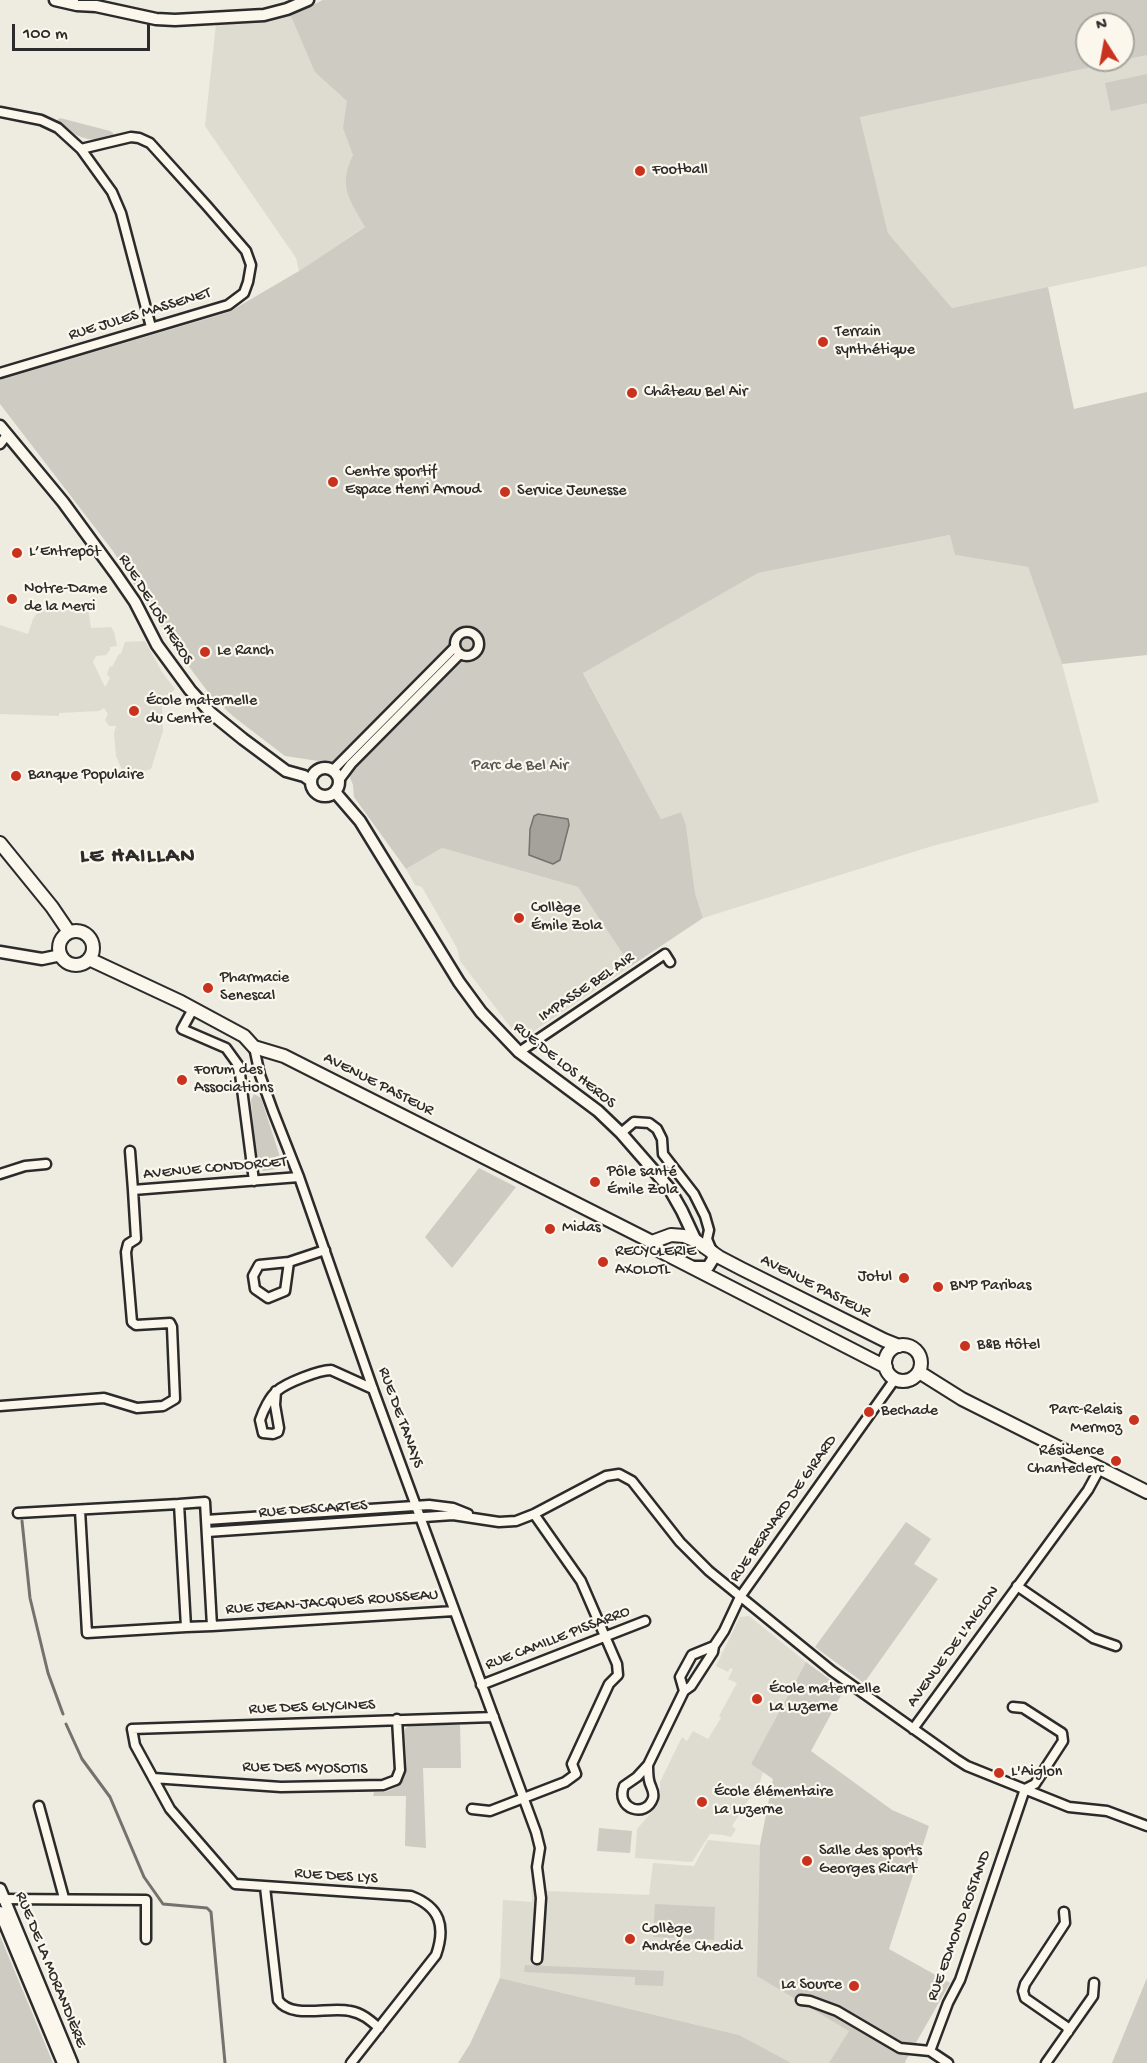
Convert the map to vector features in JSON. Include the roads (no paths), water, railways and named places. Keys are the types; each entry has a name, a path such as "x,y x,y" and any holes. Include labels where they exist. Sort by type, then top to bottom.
{"main road":[{"path":"0,843 52,907 69,932"},
{"path":"80,931 90,937 93,948 89,958 80,964 64,960 61,955 59,944 69,932 80,931"},
{"name":"AVENUE PASTEUR","path":"89,958 193,1008 244,1036 255,1047 284,1056 652,1242 660,1251 886,1366 888,1372 896,1379"},
{"path":"652,1242 671,1235"},
{"name":"AVENUE PASTEUR","path":"671,1235 696,1241 726,1261 884,1340 899,1346 910,1346 918,1353 921,1364 919,1372"},
{"path":"886,1366 889,1353 899,1346"},
{"path":"896,1379 905,1381 919,1372 962,1399 1147,1492"}],"street":[{"path":"55,0 156,19 175,20 264,15 308,0"},
{"path":"0,112 42,120 58,128 81,149 112,192 121,213 151,327"},
{"name":"RUE JULES MASSENET","path":"0,373 228,305 244,293 248,282 251,265 246,251 150,143 131,137 81,149"},
{"name":"RUE DE LOS HEROS","path":"2,435 63,502 121,582 157,645 190,690 212,713 243,739 286,771 304,776 311,781"},
{"path":"336,775 351,764 457,650"},
{"path":"321,768 336,775 335,792 331,795 322,796 314,790 311,781 314,773 321,768"},
{"name":"RUE DE LOS HEROS","path":"335,792 360,820 459,982 481,1012 519,1052 598,1111 621,1133 664,1181 696,1241"},
{"path":"0,952 42,959 61,955"},
{"name":"IMPASSE BEL AIR","path":"519,1052 665,954 670,962"},
{"path":"193,1008 182,1029 225,1048 239,1066 254,1181"},
{"name":"RUE DE TANAYS","path":"255,1047 260,1075 536,1832 540,1848 537,1867 541,1898 537,1959"},
{"path":"621,1133 634,1122 649,1123 657,1129 662,1138 663,1154 694,1194 705,1216 709,1230 707,1239 713,1259 708,1266 691,1267"},
{"name":"AVENUE CONDORCET","path":"0,1406 104,1398 137,1408 163,1406 175,1399 170,1323 136,1325 132,1322 126,1252 128,1244 136,1239 130,1151"},
{"path":"0,1174 26,1166 46,1164"},
{"name":"AVENUE CONDORCET","path":"133,1190 299,1177"},
{"path":"671,1235 682,1220 682,1211"},
{"path":"290,1263 285,1290 268,1298 255,1289 253,1276 259,1265 290,1263 325,1250"},
{"path":"276,1391 278,1432 263,1433 260,1420 276,1391 309,1375 331,1370 373,1389"},
{"name":"RUE BERNARD DE GIRARD","path":"896,1379 740,1597 832,1671 913,1729"},
{"name":"AVENUE DE L'AIGLON","path":"1100,1468 1088,1490 913,1729 967,1766 1069,1807 1107,1811 1147,1826"},
{"path":"484,1520 516,1521 606,1476 619,1474 632,1481 680,1542 740,1597 713,1652 691,1686 684,1691 648,1765 624,1786 621,1796 631,1809 646,1808 652,1800 648,1765"},
{"path":"18,1513 205,1502 212,1626"},
{"path":"80,1510 87,1633 186,1627 179,1503"},
{"name":"RUE DESCARTES","path":"206,1520 442,1506 484,1520"},
{"path":"472,1809 490,1811 565,1782 576,1774 572,1764 609,1684 618,1675 617,1664 581,1581 534,1514"},
{"name":"RUE DESCARTES","path":"207,1532 453,1515 484,1520"},
{"path":"1017,1586 1093,1638 1116,1646"},
{"name":"RUE JEAN-JACQUES ROUSSEAU","path":"186,1627 454,1611"},
{"name":"RUE CAMILLE PISSARRO","path":"481,1685 645,1622"},
{"path":"684,1691 680,1677 692,1655 714,1646"},
{"path":"1013,1707 1023,1708 1062,1733 1063,1741 1035,1784 1025,1789"},
{"name":"RUE DES GLYCINES","path":"132,1729 494,1717"},
{"name":"RUE DES MYOSOTIS","path":"153,1778 281,1787 383,1785 396,1780 400,1770 397,1719"},
{"name":"RUE DES LYS","path":"132,1729 135,1745 170,1809 235,1884 411,1896 427,1904 433,1910 442,1933 436,1955 351,2063"},
{"name":"RUE EDMOND ROSTAND","path":"930,2051 948,2003 960,1980 1025,1789"},
{"path":"39,1806 64,1898"},
{"path":"265,1887 278,2000 281,2005 295,2011 352,2011 366,2017 379,2028"},
{"path":"2,1896 146,1900 146,1939"},
{"name":"RUE DE LA MORANDIÈRE","path":"2,1896 72,2063"},
{"name":"RUE DE LA MORANDIÈRE","path":"0,1912 63,2063"},
{"path":"1064,1912 1065,1923 1025,1984 1023,1991 1025,1998 1067,2027 1068,2032"},
{"path":"1046,2063 1093,1996 1094,1983"},
{"path":"801,2000 837,2011 900,2048 930,2051 948,2063"}],"waterway":[{"path":"22,1521 30,1598 48,1673 63,1714"},
{"path":"66,1724 82,1759 110,1797 144,1877 163,1904 207,1908 211,1912 225,2063"}],"place":[{"name":"Football","path":"640,171"},
{"name":"Terrain synthétique","path":"823,342"},
{"name":"Château Bel Air","path":"632,393"},
{"name":"Centre sportif Espace Henri Arnoud","path":"333,482"},
{"name":"Service Jeunesse","path":"505,492"},
{"name":"L’Entrepôt","path":"17,553"},
{"name":"Notre-Dame de la Merci","path":"12,599"},
{"name":"Le Ranch","path":"205,652"},
{"name":"École maternelle du Centre","path":"134,711"},
{"name":"Banque Populaire","path":"16,776"},
{"name":"Collège Émile Zola","path":"519,918"},
{"name":"Pharmacie Senescal","path":"208,988"},
{"name":"Forum des Associations","path":"182,1080"},
{"name":"Pôle santé Émile Zola","path":"595,1182"},
{"name":"Midas","path":"550,1229"},
{"name":"RECYCLERIE AXOLOTL","path":"603,1262"},
{"name":"Jotul","path":"904,1278"},
{"name":"BNP Paribas","path":"938,1287"},
{"name":"B&B Hôtel","path":"965,1346"},
{"name":"Bechade","path":"869,1412"},
{"name":"Parc-Relais Mermoz","path":"1134,1420"},
{"name":"Résidence Chanteclerc","path":"1116,1461"},
{"name":"École maternelle La Luzerne","path":"757,1699"},
{"name":"L'Aiglon","path":"999,1773"},
{"name":"École élémentaire La Luzerne","path":"702,1802"},
{"name":"Salle des sports Georges Ricart","path":"807,1861"},
{"name":"Collège Andrée Chedid","path":"630,1939"},
{"name":"La Source","path":"854,1986"}],"district":[{"name":"LE HAILLAN","path":"138,858"}],"park label":[{"name":"Parc de Bel Air","path":"520,767"}]}
